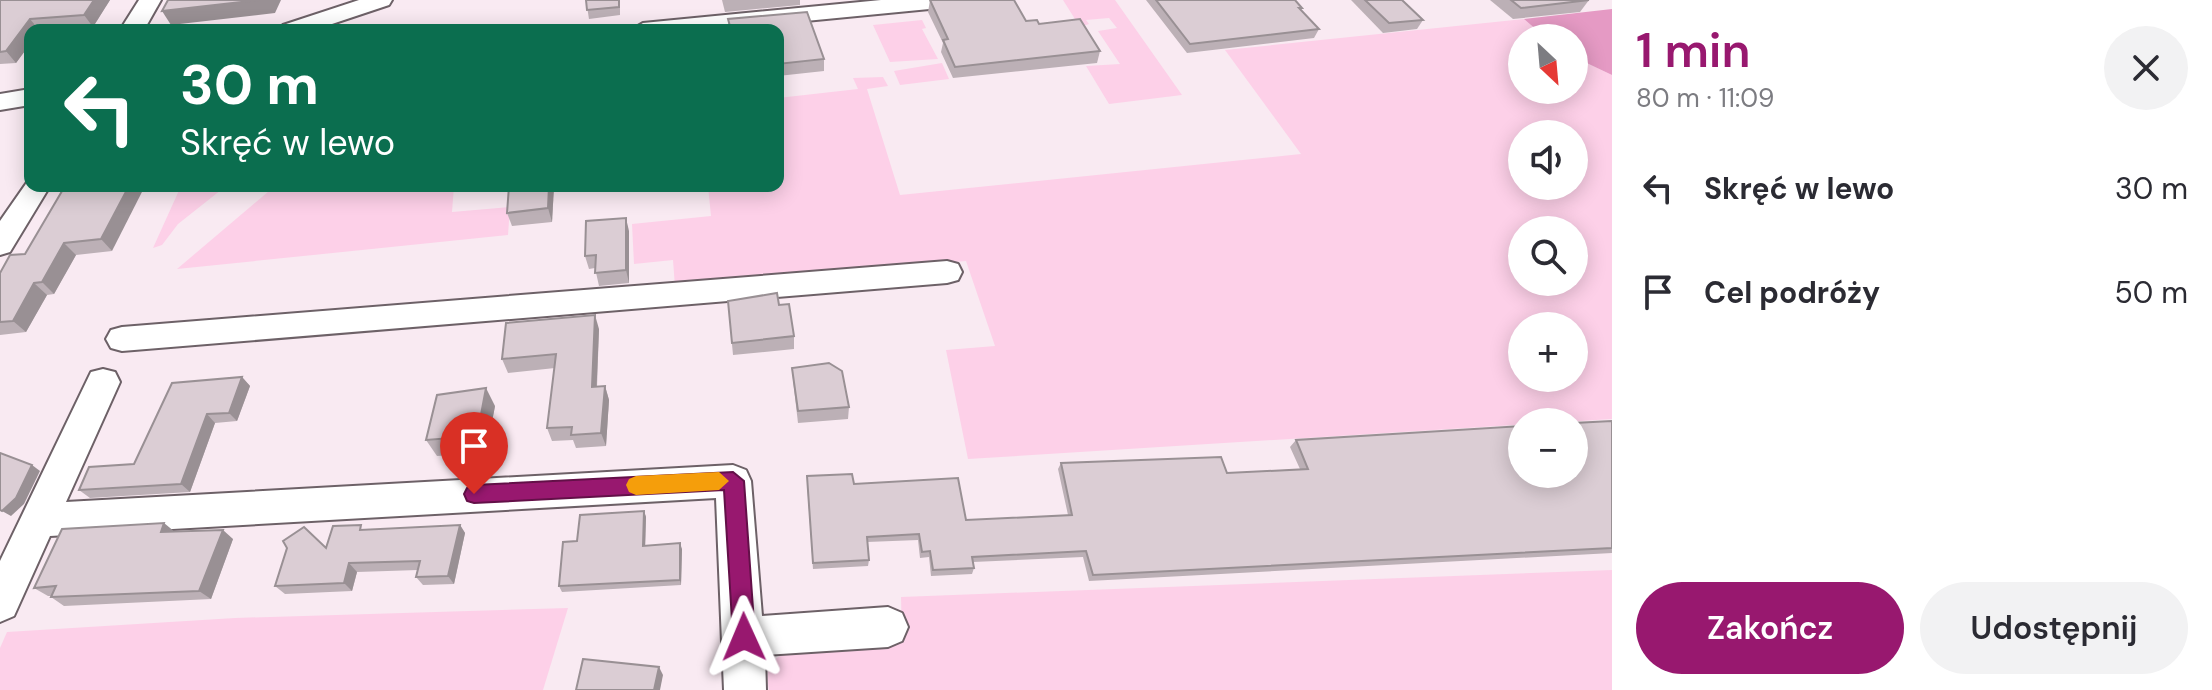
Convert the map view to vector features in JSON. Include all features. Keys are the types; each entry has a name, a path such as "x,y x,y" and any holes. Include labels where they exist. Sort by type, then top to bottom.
{"street":[{"path":"136,24 150,0"},
{"path":"309,24 381,0"},
{"path":"704,24 950,0"},
{"path":"0,102 24,98"},
{"path":"0,245 32,192"},
{"path":"122,339 947,272"},
{"path":"0,603 103,382"},
{"path":"38,520 733,481 744,620 745,690"},
{"path":"744,620 888,627"}],"shaded area":[{"path":"1063,0 1115,0 1182,95 1109,104 1086,66 1120,64 1098,31 1117,28 1109,18 1086,20 1089,24 1080,27"},
{"path":"1612,9 1612,75 1588,64 1588,24 1530,24 1524,19"},
{"path":"1524,19 1530,24 1508,24 1508,104 1588,104 1588,64 1612,75 1612,419 1588,420 1588,408 1508,408 1508,425 968,459 946,350 995,346 966,261 675,287 673,260 634,264 632,224 711,216 709,192 784,192 784,97 858,89 853,78 883,77 888,86 867,89 900,195 1301,154 1225,50"},
{"path":"922,20 926,28 922,29 938,59 890,62 873,25"},
{"path":"942,63 949,79 900,85 894,71"},
{"path":"178,192 218,192 178,224 162,245 153,248"},
{"path":"268,192 454,192 452,212 510,207 508,235 177,269"},
{"path":"1612,570 1612,690 769,690 769,667 786,653 902,639 901,597"},
{"path":"568,608 543,690 0,690 0,648 7,632 235,618"}],"building":[{"path":"0,0 94,0 84,15 30,19 6,51 0,52"},
{"path":"168,0 259,0 162,11"},
{"path":"586,0 619,0 619,7 587,10"},
{"path":"930,0 1014,0 1026,21 1037,20 1039,24 1080,19 1100,51 955,67 943,40 948,39"},
{"path":"1156,0 1295,0 1319,29 1190,44"},
{"path":"1365,0 1402,0 1423,20 1389,23"},
{"path":"1511,0 1589,0 1521,8"},
{"path":"807,12 824,59 784,63 784,24 729,24 728,19"},
{"path":"61,192 126,192 101,239 64,243 42,282 34,283 13,321 0,322 0,273 10,255 25,254"},
{"path":"509,192 549,192 548,208 507,213"},
{"path":"626,218 626,270 595,273 596,255 585,256 586,221"},
{"path":"777,293 779,305 789,304 794,336 732,343 728,301"},
{"path":"595,315 592,387 605,386 601,433 571,435 572,427 547,428 556,354 502,359 506,323"},
{"path":"829,363 842,371 849,407 798,411 792,368"},
{"path":"242,377 229,413 207,414 181,484 79,490 89,467 134,464 172,383"},
{"path":"486,388 477,436 426,440 437,395"},
{"path":"1612,421 1612,548 1093,575 1086,551 972,557 974,568 933,570 930,551 922,552 919,534 867,537 869,560 813,563 807,476 852,474 854,484 958,478 966,520 1072,515 1061,463 1221,457 1227,473 1308,469 1296,440 1508,427 1508,488 1588,488 1588,422"},
{"path":"0,453 32,465 16,498 2,511 0,510"},
{"path":"644,511 643,546 680,543 680,580 559,586 563,542 577,541 580,515"},
{"path":"164,523 161,532 223,530 199,591 51,597 56,586 34,588 62,529"},
{"path":"361,525 360,530 460,525 448,576 416,577 420,561 349,563 344,583 275,586 287,548 283,541 304,527 326,548 333,526"},
{"path":"583,659 659,667 654,690 576,690"}],"slow traffic":[{"path":"636,485 719,481"}],"route":[{"path":"474,494 733,481 744,602 744,637"}]}
